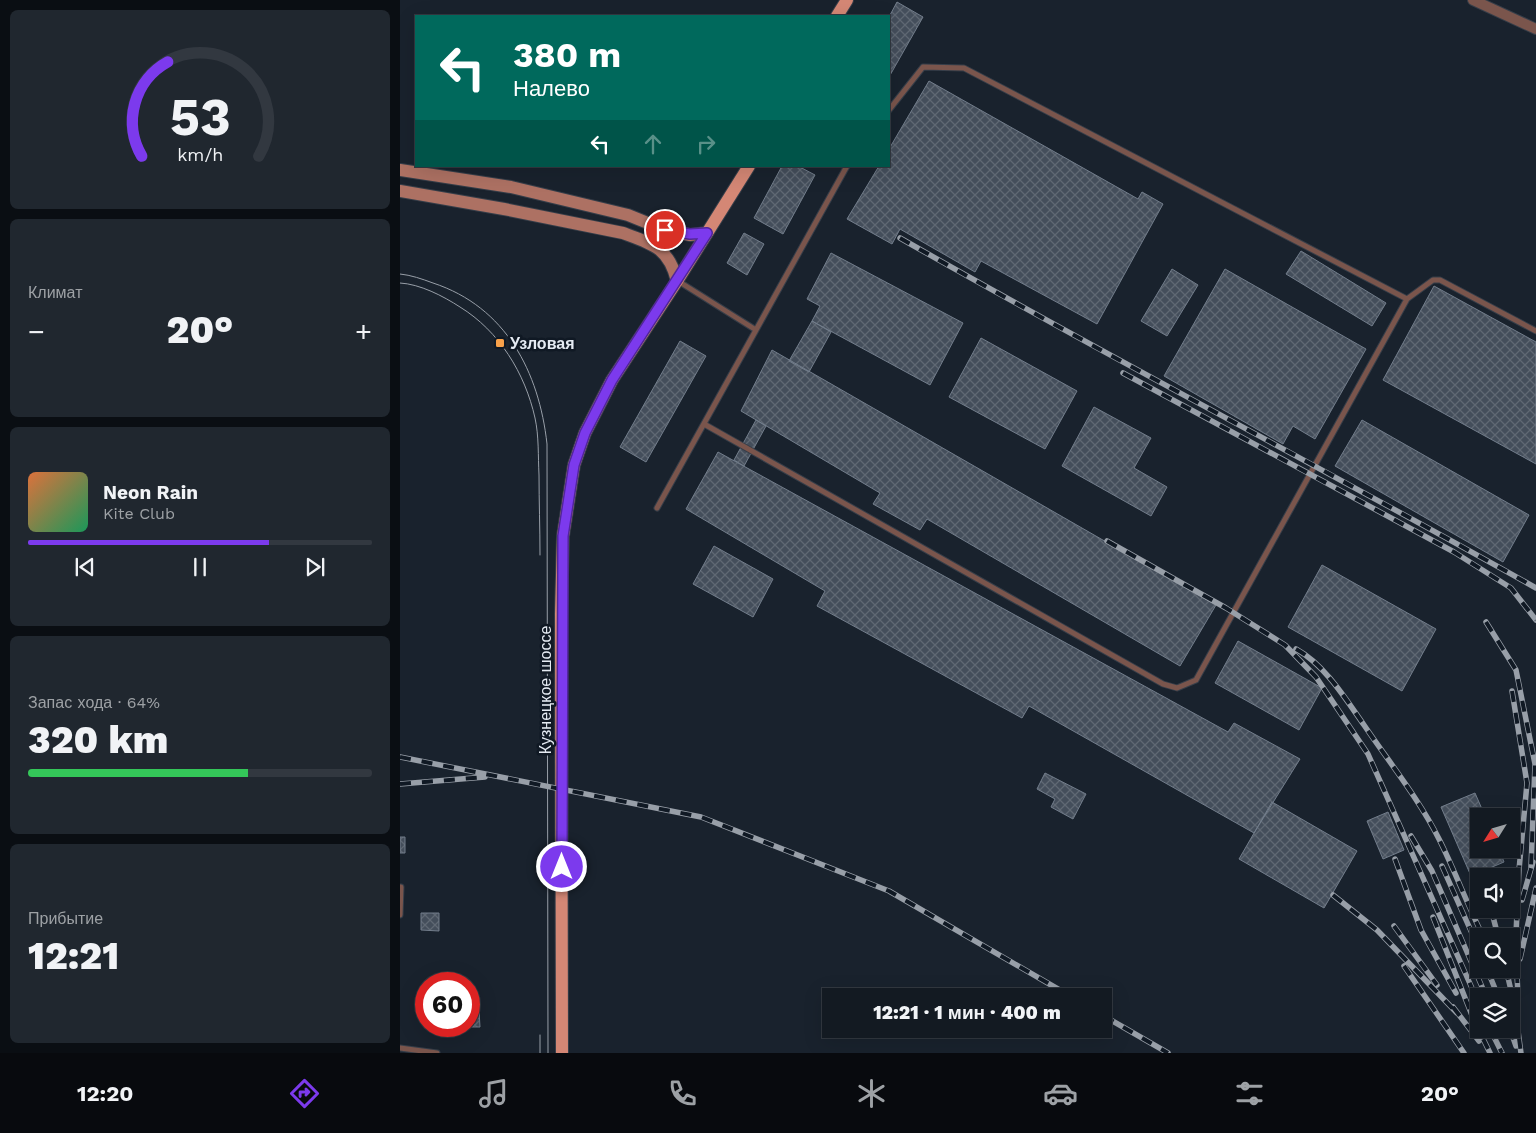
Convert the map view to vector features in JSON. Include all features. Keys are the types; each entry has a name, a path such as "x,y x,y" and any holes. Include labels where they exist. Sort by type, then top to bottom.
{"main road":[{"path":"838,15 847,0"},
{"name":"Кузнецкое шоссе","path":"562,1053 561,614 563,536 574,465 579,450 612,380 678,281 749,167"},
{"path":"400,170 511,187 628,216 665,230 690,234 707,233"},
{"path":"400,191 495,207 623,233 663,252 672,262 678,281"}],"street":[{"path":"1473,0 1536,29"}],"lane":[{"path":"890,109 923,67 964,68 1407,299"},
{"path":"657,508 846,167"},
{"path":"704,424 1163,684 1177,688 1196,680 1407,299 1433,280 1440,280 1536,331"},
{"path":"678,281 756,330"},
{"path":"400,915 401,887"},
{"path":"400,1048 437,1053"}],"building":[{"path":"897,2 923,17 890,75 890,15"},
{"path":"929,81 1138,199 1142,192 1163,204 1097,324 981,261 975,272 900,229 892,244 847,219 878,167 890,167 890,147"},
{"path":"781,167 800,167 815,175 783,234 754,218"},
{"path":"744,233 764,244 747,275 727,263"},
{"path":"1301,251 1386,303 1372,326 1286,274"},
{"path":"831,253 963,323 930,385 812,321 820,306 807,299"},
{"path":"1172,269 1198,285 1167,336 1141,321"},
{"path":"1225,269 1366,349 1315,439 1293,426 1283,444 1164,376"},
{"path":"1434,286 1536,342 1536,464 1383,380"},
{"path":"812,321 831,332 809,372 789,361"},
{"path":"981,338 1077,391 1045,449 949,397"},
{"path":"680,341 706,356 646,462 620,447"},
{"path":"772,350 1216,605 1180,666 927,519 920,530 873,504 880,493 741,411"},
{"path":"1094,407 1151,438 1134,468 1167,487 1151,516 1062,466"},
{"path":"756,420 766,426 744,466 734,460"},
{"path":"1362,420 1529,515 1503,562 1335,466"},
{"path":"718,452 1228,732 1234,723 1300,759 1254,833 1029,706 1022,718 817,606 825,591 686,509"},
{"path":"714,546 773,579 753,617 693,584"},
{"path":"1322,565 1436,629 1402,691 1288,627"},
{"path":"1238,641 1322,688 1299,730 1215,683"},
{"path":"1045,773 1086,794 1073,819 1051,807 1055,799 1037,789"},
{"path":"1475,793 1482,808 1470,808 1470,858 1502,858 1504,862 1490,868 1470,868 1470,874 1441,807"},
{"path":"1272,802 1357,851 1324,908 1239,859"},
{"path":"1388,812 1404,850 1383,859 1367,821"},
{"path":"400,837 405,837 405,853 400,853"},
{"path":"421,913 439,913 439,931 421,930"}],"tram line":[{"path":"400,274 425,280 459,294 480,308 499,326 527,368 543,417 547,444 548,1053"},
{"path":"400,283 431,291 474,317 498,341 517,369 531,401 537,432 540,555"},
{"path":"540,1035 540,1053"}],"railway":[{"path":"900,238 1058,327 1536,588"},
{"path":"1123,373 1454,552 1511,588 1536,620"},
{"path":"1107,541 1226,608 1285,645 1316,677 1368,754 1472,988"},
{"path":"1486,622 1516,670 1535,764 1531,867"},
{"path":"1296,649 1316,664 1334,683 1413,795 1439,839 1479,928"},
{"path":"1512,691 1527,783 1519,870 1516,928"},
{"path":"400,757 701,817 889,891 1056,988"},
{"path":"400,784 485,777"},
{"path":"1411,836 1432,871 1483,988"},
{"path":"1395,859 1421,930 1456,993"},
{"path":"1522,900 1533,862"},
{"path":"1442,866 1470,929"},
{"path":"1520,959 1536,888"},
{"path":"1333,895 1377,930 1457,1013"},
{"path":"1433,917 1473,1018 1490,1053"},
{"path":"1493,918 1496,928"},
{"path":"1394,926 1437,985"},
{"path":"1404,966 1464,1053"},
{"path":"1491,978 1495,988"},
{"path":"1508,978 1510,988"},
{"path":"1517,978 1518,988"},
{"path":"1453,1007 1479,1041"},
{"path":"1112,1021 1168,1053"},
{"path":"1494,1038 1502,1053"},
{"path":"1513,1038 1516,1046"},
{"path":"1519,1038 1521,1053"}],"place":[{"name":"Узловая","path":"500,343"}],"route":[{"path":"562,867 561,614 563,536 571,480 585,433 607,389 707,233 690,234 665,230"}]}
